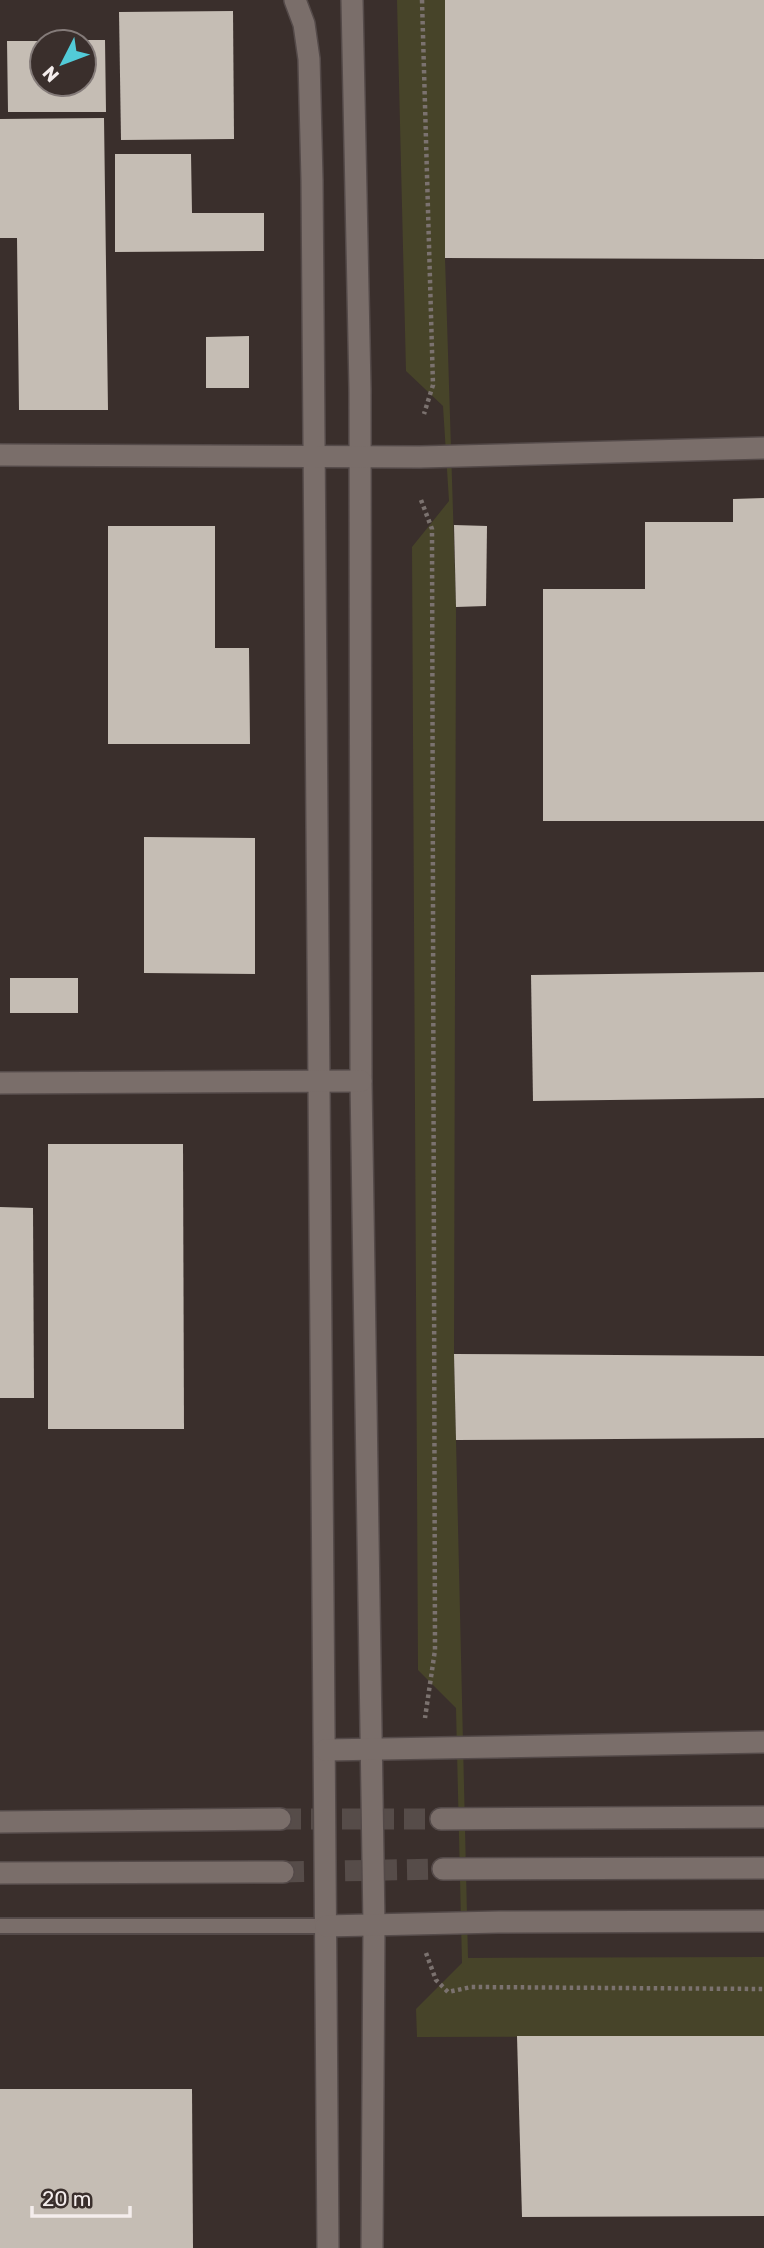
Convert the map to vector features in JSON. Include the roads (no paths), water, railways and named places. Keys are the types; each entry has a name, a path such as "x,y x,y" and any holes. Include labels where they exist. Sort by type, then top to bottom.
{"street":[{"path":"295,0 304,24 309,58 328,2248"},
{"path":"352,0 359,348 361,1081 374,1925 372,2248"},
{"path":"0,455 420,457 764,448"},
{"path":"0,1083 361,1081"},
{"path":"325,1750 764,1742"},
{"path":"441,1819 764,1817"},
{"path":"0,1822 280,1819"},
{"path":"443,1869 764,1868"},
{"path":"0,1873 283,1872"},
{"path":"326,1926 764,1921"}],"lane":[{"path":"0,1926 326,1926"}],"tunnel":[{"path":"280,1819 441,1819"},
{"path":"283,1872 443,1869"}]}
